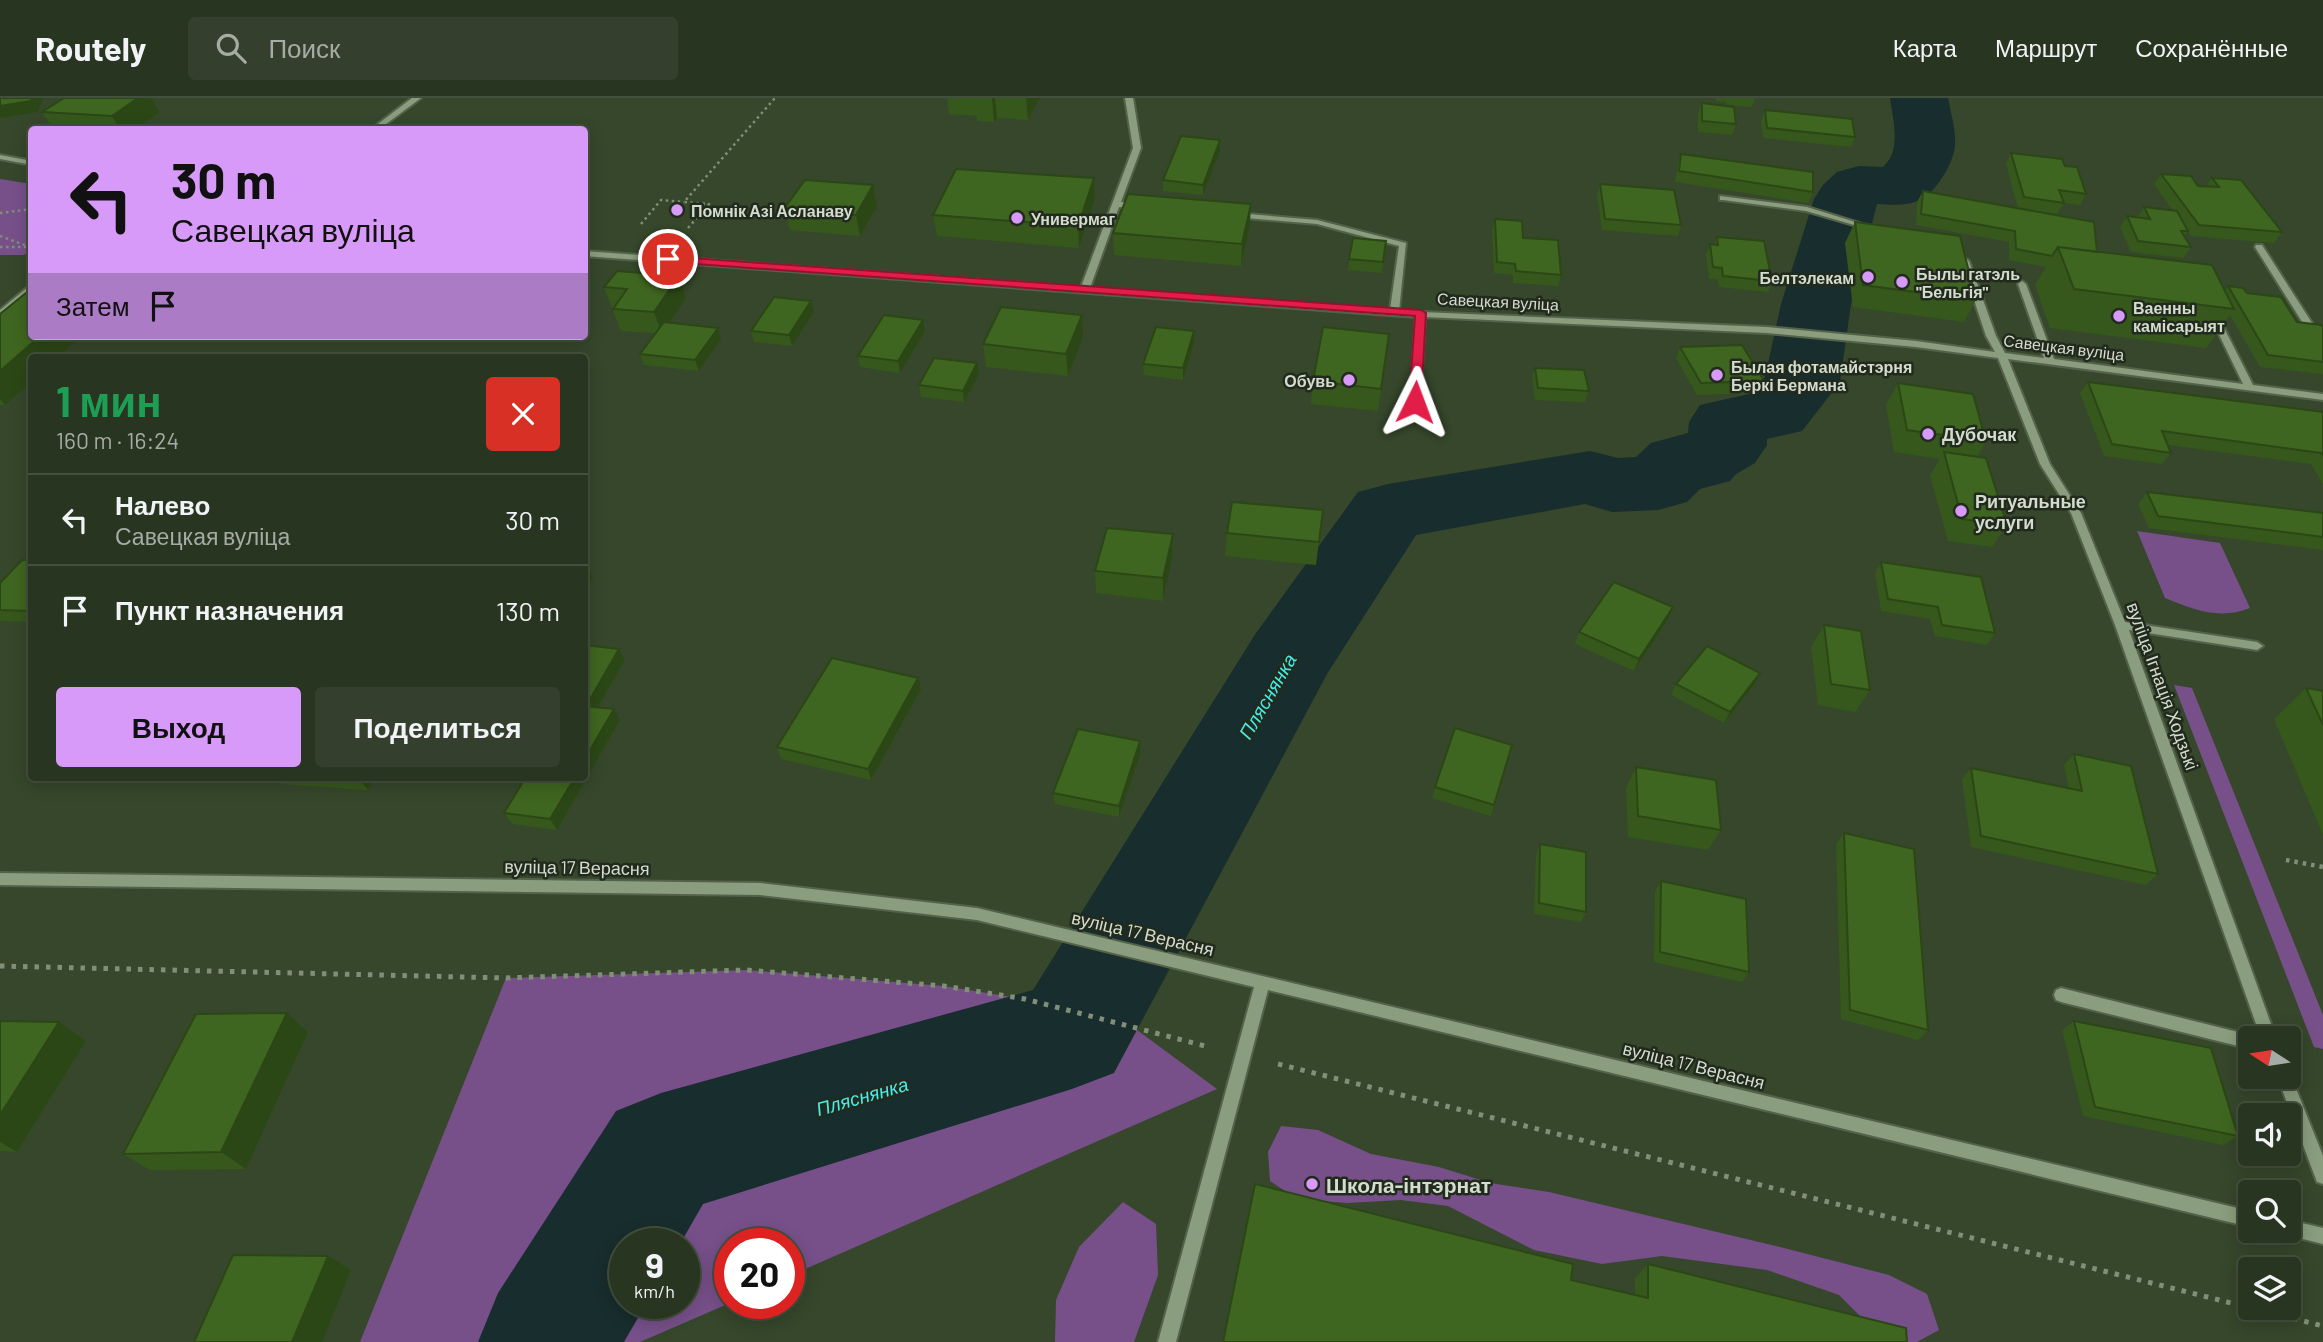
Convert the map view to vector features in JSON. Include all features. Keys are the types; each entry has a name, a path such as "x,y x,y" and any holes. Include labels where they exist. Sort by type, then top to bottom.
{"street":[{"path":"378,126 417,98"},
{"path":"1086,289 1137,148 1129,98"},
{"path":"0,157 28,162"},
{"path":"1723,198 1807,209 1875,230"},
{"path":"1117,204 1144,207"},
{"path":"1224,214 1317,222 1403,245 1394,313"},
{"path":"2259,247 2323,347"},
{"path":"1958,252 1964,259 1991,336 2002,355"},
{"name":"Савецкая вуліца","path":"588,253 1394,313 1767,330 2050,360 2323,397"},
{"path":"2022,284 2050,360"},
{"path":"0,314 28,291"},
{"path":"2207,303 2249,387"},
{"path":"1415,402 1421,313"},
{"name":"вуліца Ігнація Ходзькі","path":"2002,355 2045,464 2076,513 2121,625 2265,1026"},
{"path":"2121,625 2257,646"},
{"name":"вуліца 17 Верасня","path":"0,880 760,889 977,914 2238,1216"},
{"path":"1167,1342 1263,981"},
{"path":"2060,995 2238,1039"},
{"path":"2289,1089 2323,1176"},
{"path":"2301,1231 2323,1236"}],"path":[{"path":"684,202 775,98"},
{"path":"652,225 639,224 661,200 709,204 690,228 677,227"},
{"path":"0,213 28,210"},
{"path":"0,236 28,246"},
{"path":"0,247 28,247"},
{"path":"2286,860 2323,867"},
{"path":"0,966 506,978 746,970 944,986 1025,999 2323,1326"}],"shaded area":[{"path":"0,179 28,184 28,252 24,255 0,255"},
{"path":"2137,531 2220,543 2250,608 2239,612 2207,612 2165,598"},
{"path":"2174,685 2192,688 2323,1015 2323,1049 2314,1047"},
{"path":"746,970 944,986 1025,999 1081,1020 1133,1027 1217,1089 805,1269 805,1228 714,1228 714,1310 700,1316 700,1228 609,1228 609,1319 693,1319 640,1342 360,1342 506,978"},
{"path":"1281,1126 1318,1130 1371,1154 1439,1167 1490,1183 1549,1192 1889,1275 1927,1294 1939,1330 1917,1342 1904,1342 1868,1324 1839,1295 1767,1270 1662,1256 1602,1264 1534,1250 1448,1206 1401,1200 1347,1203 1297,1199 1270,1181 1268,1152"},
{"path":"1123,1202 1156,1224 1158,1275 1134,1342 1055,1342 1056,1300 1079,1247"}],"building":[{"path":"0,98 32,98 31,101 0,106"},
{"path":"64,98 138,98 112,116 42,112"},
{"path":"1702,103 1734,107 1736,124 1702,121"},
{"path":"1765,110 1852,119 1855,137 1767,128"},
{"path":"1181,136 1220,140 1203,185 1163,180"},
{"path":"2011,153 2062,159 2065,166 2077,167 2086,194 2059,190 2064,203 2024,197"},
{"path":"1681,154 1813,172 1813,192 1679,171"},
{"path":"956,169 1094,178 1078,226 933,215"},
{"path":"2161,174 2191,176 2198,186 2219,187 2212,178 2241,180 2282,232 2199,225"},
{"path":"805,180 873,185 856,215 784,209"},
{"path":"1600,184 1674,190 1681,225 1605,219"},
{"path":"1923,191 2094,222 2097,252 2058,247 2052,256 2016,249 2015,231 1921,214"},
{"path":"1128,194 1251,204 1242,244 1113,233"},
{"path":"2144,207 2177,211 2188,231 2181,231 2191,247 2138,241 2127,216 2150,219"},
{"path":"1495,219 1522,221 1523,238 1558,240 1561,275 1516,271 1515,264 1497,262"},
{"path":"1855,222 1960,236 1976,300 1863,285"},
{"path":"1717,237 1764,241 1772,281 1723,276 1722,268 1713,267 1710,244 1718,245"},
{"path":"1353,238 1386,241 1383,262 1349,259"},
{"path":"2058,247 2212,265 2234,309 2074,289"},
{"path":"617,271 679,276 654,312 613,309 627,289 604,287"},
{"path":"2228,286 2243,288 2247,293 2281,297 2297,322 2321,325 2323,362 2268,355"},
{"path":"28,291 28,340 35,340 0,371 0,314"},
{"path":"774,297 811,301 789,335 751,331"},
{"path":"1001,307 1082,315 1066,354 983,344"},
{"path":"884,315 923,320 898,361 858,356"},
{"path":"664,322 718,328 695,360 640,354"},
{"path":"1156,327 1194,331 1183,368 1143,364"},
{"path":"1323,327 1389,334 1381,389 1313,381"},
{"path":"1742,345 1764,381 1701,383 1680,347"},
{"path":"934,358 977,363 963,391 919,385"},
{"path":"1535,368 1584,370 1589,391 1538,388"},
{"path":"2088,382 2323,412 2323,455 2162,431 2171,453 2112,444"},
{"path":"1898,383 1973,394 1986,441 1907,430"},
{"path":"1944,452 1986,458 2007,525 1962,519"},
{"path":"2147,492 2323,513 2323,537 2158,516"},
{"path":"1232,502 1323,510 1319,542 1227,533"},
{"path":"1107,528 1173,534 1163,578 1095,571"},
{"path":"22,560 28,560 28,611 0,610 0,583"},
{"path":"1881,562 1981,577 1995,633 1942,625 1938,607 1888,599"},
{"path":"1614,582 1673,607 1639,659 1579,632"},
{"path":"1824,625 1861,631 1870,690 1831,684"},
{"path":"588,645 619,649 589,701"},
{"path":"1707,646 1760,673 1730,712 1676,684"},
{"path":"832,658 918,678 868,769 777,747"},
{"path":"2306,688 2323,691 2323,725"},
{"path":"588,706 614,709 588,753"},
{"path":"1455,728 1512,745 1494,805 1435,787"},
{"path":"1078,729 1140,741 1119,806 1053,793"},
{"path":"2074,754 2131,766 2158,874 1981,836 1971,768 2082,791"},
{"path":"1636,767 1716,780 1721,830 1638,816"},
{"path":"524,781 573,781 550,819 504,813"},
{"path":"1844,833 1914,849 1928,1030 1850,1010"},
{"path":"1540,844 1586,852 1586,912 1539,903"},
{"path":"1661,881 1746,899 1749,972 1660,952"},
{"path":"287,1013 221,1152 123,1154 196,1014"},
{"path":"0,1021 59,1022 0,1115"},
{"path":"2074,1021 2211,1048 2238,1136 2095,1107"},
{"path":"1255,1184 1573,1264 1571,1280 1648,1298 1648,1264 1906,1328 1907,1342 1223,1342"},
{"path":"233,1255 328,1256 292,1342 194,1342"}],"waterway":[{"name":"Пляснянка","path":"547,1342 661,1155 1072,1034 1289,657 1388,512 1590,477 1612,485 1658,483 1680,461 1701,463 1707,456 1727,445 1728,422 1774,414 1802,382 1816,304 1846,199 1859,185 1898,186 1918,166 1925,146 1919,98"}],"place":[{"name":"Помнік Азі Асланаву","path":"677,210"},
{"name":"Универмаг","path":"1017,218"},
{"name":"Белтэлекам","path":"1868,277"},
{"name":"Былы гатэль \"Бельгія\"","path":"1902,282"},
{"name":"Ваенны камісарыят","path":"2119,316"},
{"name":"Былая фотамайстэрня Беркі Бермана","path":"1717,375"},
{"name":"Обувь","path":"1349,380"},
{"name":"Дубочак","path":"1928,434"},
{"name":"Ритуальные услуги","path":"1961,511"},
{"name":"Школа-інтэрнат","path":"1312,1184"}],"route":[{"path":"668,259 1421,313 1415,402"}]}
